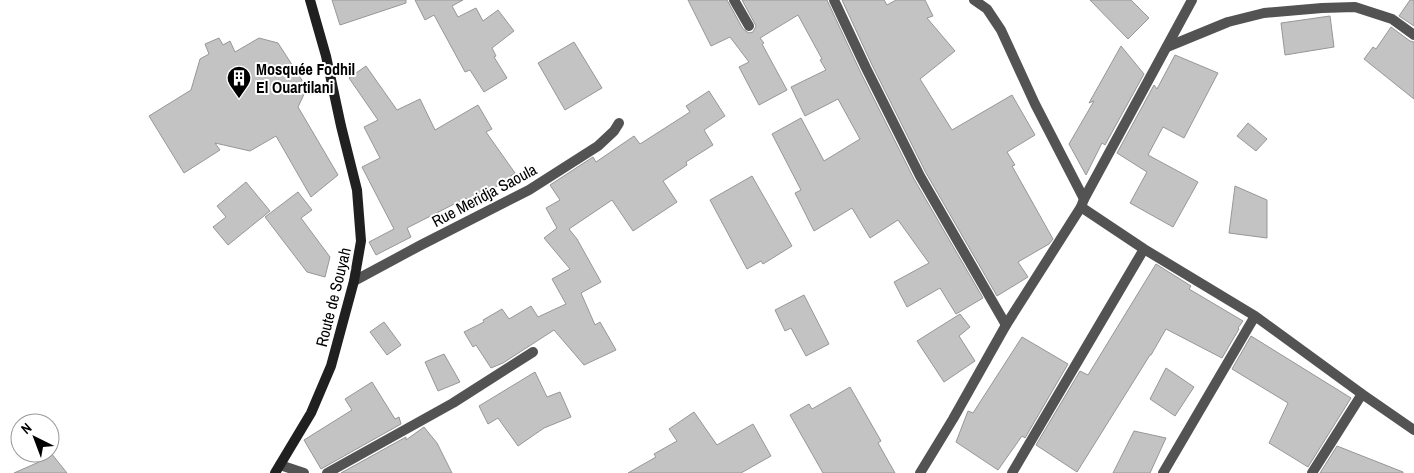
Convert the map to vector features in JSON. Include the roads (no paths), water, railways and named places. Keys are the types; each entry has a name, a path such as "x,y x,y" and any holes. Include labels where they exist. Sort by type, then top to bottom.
{"main road":[{"name":"Route de Souyah","path":"278,469 311,412 331,366 354,281 361,241 357,190 326,56 310,0"}],"street":[{"path":"734,0 749,26"},
{"path":"834,0 920,176 1006,325"},
{"path":"974,0 987,9 1001,30 1083,203 1144,249 1255,316 1414,430"},
{"path":"920,473 1006,325 1083,203 1192,0"},
{"path":"1167,47 1228,22 1264,13 1322,8 1354,7 1392,19 1414,35"},
{"name":"Rue Meridja Saoula","path":"354,281 529,190 598,146 614,131 619,123"},
{"path":"1012,473 1144,249"},
{"path":"1163,473 1255,316"},
{"path":"327,473 453,403 533,352"},
{"path":"1312,473 1362,394"},
{"path":"278,469 304,473"}],"place":[{"name":"Mosquée Fodhil El Ouartilani","path":"239,99"}]}
